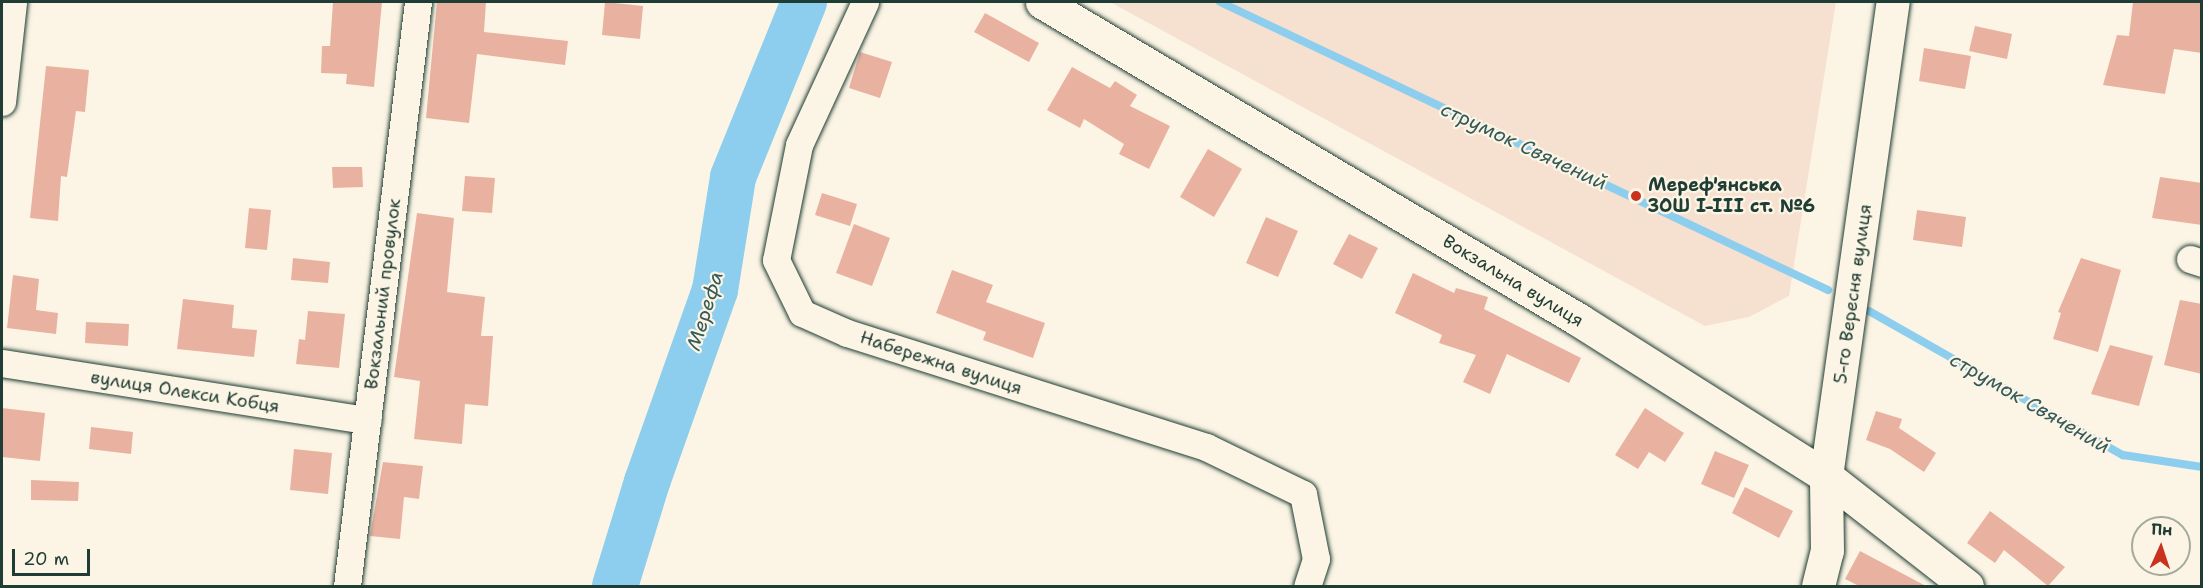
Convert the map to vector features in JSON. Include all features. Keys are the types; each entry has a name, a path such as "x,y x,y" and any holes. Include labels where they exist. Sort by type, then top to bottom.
{"street":[{"path":"2,102 13,2"},
{"name":"Вокзальний провулок","path":"347,586 418,2"},
{"name":"Набережна вулиця","path":"865,2 799,145 776,260 802,313 847,333 1206,447 1303,494 1317,559 1307,586"},
{"name":"Вокзальна вулиця","path":"1042,2 1579,320 1826,476 1967,586"},
{"name":"5-го Вересня вулиця","path":"1818,586 1827,550 1826,476 1893,2"},
{"name":"вулиця Олекси Кобця","path":"2,363 368,420"}],"shaded area":[{"name":"Мереф'янська ЗОШ І-ІІІ ст. №6","path":"1110,2 1836,2 1789,296 1749,317 1705,326"}],"building":[{"path":"333,2 382,2 374,87 346,84 347,74 321,73 322,46 330,46"},
{"path":"437,2 486,2 484,32 568,41 565,65 477,54 469,123 426,118"},
{"path":"605,2 643,6 640,39 602,35"},
{"path":"2133,2 2202,2 2202,53 2174,49 2165,94 2103,85 2117,35 2129,36"},
{"path":"985,13 1039,43 1029,62 974,32"},
{"path":"1975,26 2012,34 2007,59 1969,51"},
{"path":"1924,48 1971,56 1965,89 1919,81"},
{"path":"860,52 892,62 880,98 849,88"},
{"path":"46,66 89,70 85,112 76,111 67,177 61,176 58,221 30,218"},
{"path":"1072,67 1110,88 1115,81 1137,95 1130,106 1170,126 1149,169 1119,154 1124,144 1084,119 1080,128 1047,110"},
{"path":"1208,149 1242,169 1214,217 1180,197"},
{"path":"332,167 362,167 363,187 333,188"},
{"path":"465,176 495,178 492,213 462,211"},
{"path":"2160,177 2202,183 2202,225 2152,218"},
{"path":"822,193 857,204 850,226 815,215"},
{"path":"249,208 271,210 267,250 245,248"},
{"path":"1917,210 1966,217 1962,247 1913,240"},
{"path":"417,213 454,218 447,292 485,297 481,336 493,336 488,406 465,404 462,444 414,439 420,381 394,377"},
{"path":"1266,217 1298,231 1278,277 1246,263"},
{"path":"854,224 890,238 872,286 836,273"},
{"path":"1349,234 1378,248 1362,279 1333,264"},
{"path":"293,258 330,262 328,283 291,280"},
{"path":"2081,258 2121,270 2098,352 2053,339 2061,313 2058,312"},
{"path":"952,270 993,285 986,302 1045,323 1033,358 983,340 986,332 936,313"},
{"path":"1413,273 1454,293 1456,288 1488,297 1484,309 1581,358 1569,383 1507,354 1490,394 1463,382 1476,355 1439,343 1442,335 1395,313"},
{"path":"13,275 39,279 36,310 58,313 56,334 7,328"},
{"path":"183,299 234,305 232,328 257,330 254,357 177,349"},
{"path":"2180,300 2202,304 2202,374 2164,365"},
{"path":"308,311 345,314 339,368 296,364 299,339 305,340"},
{"path":"86,322 129,324 128,346 85,343"},
{"path":"2110,345 2153,356 2139,406 2091,394"},
{"path":"2,408 45,413 40,461 2,457"},
{"path":"1645,408 1684,433 1665,462 1649,452 1638,469 1615,455"},
{"path":"1876,411 1902,419 1899,428 1936,453 1924,472 1890,449 1866,440"},
{"path":"91,427 133,432 131,454 89,449"},
{"path":"294,449 332,453 328,494 290,490"},
{"path":"1715,451 1749,465 1734,498 1701,484"},
{"path":"383,462 423,466 419,499 404,497 400,539 370,536"},
{"path":"31,480 79,482 78,501 31,500"},
{"path":"1745,487 1793,511 1779,538 1732,513"},
{"path":"1990,511 2065,567 2048,586 2004,550 1995,563 1967,543"},
{"path":"1860,551 1926,586 1859,586 1845,579"}],"waterway":[{"name":"Мерефа","path":"615,586 647,482 715,290 733,177 804,2"},
{"name":"струмок Свячений","path":"1220,2 1828,290"},
{"name":"струмок Свячений","path":"1869,311 2123,455 2202,467"}],"place":[{"name":"Мереф'янська ЗОШ І-ІІІ ст. №6","path":"1636,196"}]}
